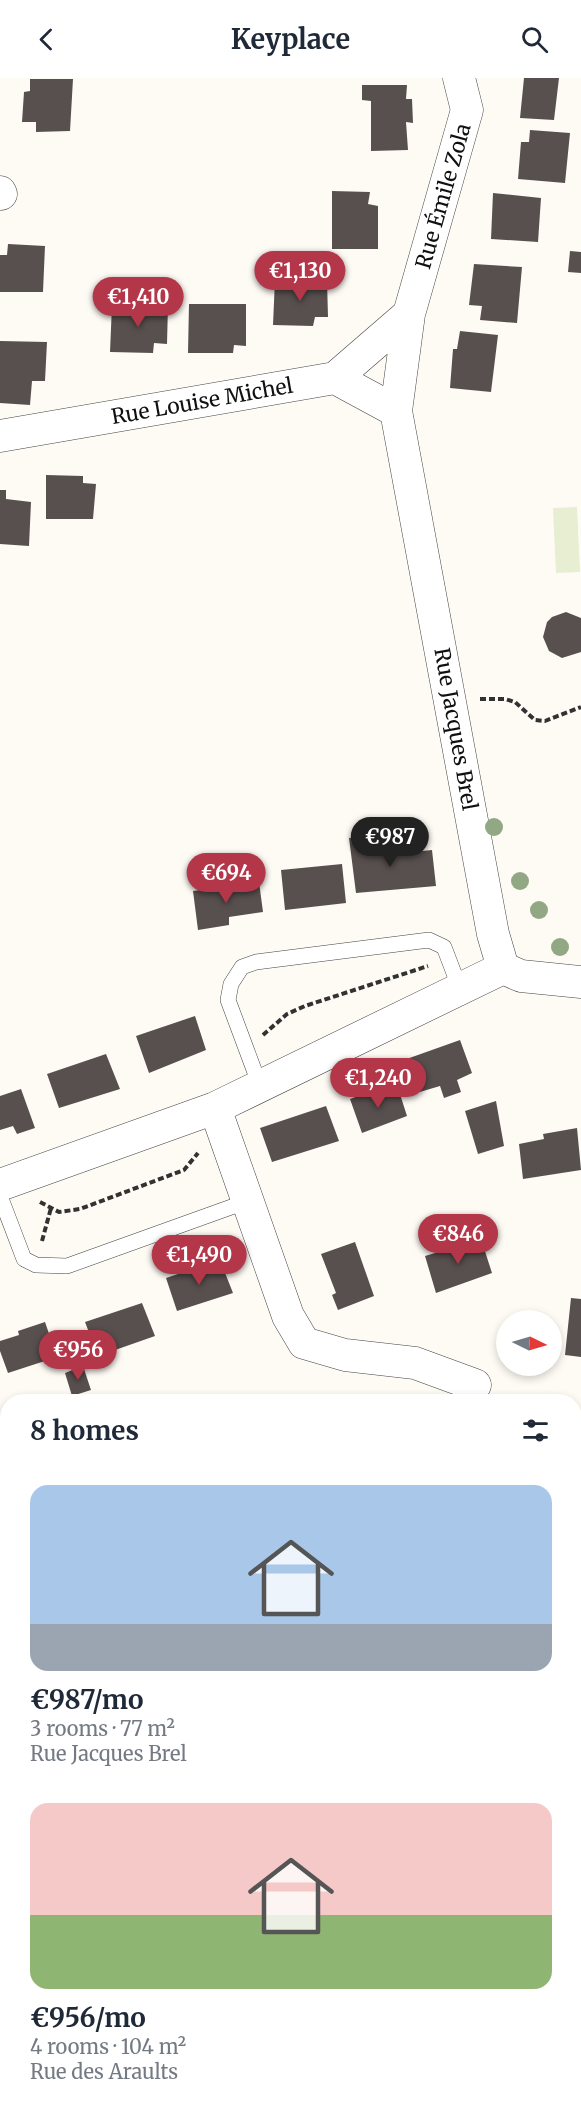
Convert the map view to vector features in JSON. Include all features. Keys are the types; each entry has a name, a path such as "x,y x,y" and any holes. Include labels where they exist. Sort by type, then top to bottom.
{"street":[{"name":"Rue Émile Zola","path":"396,411 409,314 467,110 459,78"},
{"path":"467,110 477,78"},
{"path":"396,411 335,378 409,314"},
{"name":"Rue Louise Michel","path":"0,436 335,378"},
{"name":"Rue Jacques Brel","path":"396,411 493,934 503,968"},
{"path":"7,1186 219,1119 260,1086 503,968 521,976 581,982"},
{"path":"219,1119 288,1316 304,1343 345,1355 415,1363 475,1385"}],"lane":[{"path":"260,1086 228,1000 231,984 242,967 256,962 429,940 444,947 460,989"},
{"path":"7,1186 24,1260 36,1265 67,1266 248,1201"}],"path":[{"path":"454,715 476,700 490,698 515,702 529,716 545,721 581,707"},
{"path":"247,1050 287,1014 305,1006 449,960"},
{"path":"7,1186 29,1193 59,1212 80,1209 184,1170 196,1156 219,1119"},
{"path":"36,1265 51,1208"}],"green space":[{"path":"577,507 580,572 556,573 553,508"}],"building":[{"path":"524,78 559,78 554,120 520,118"},
{"path":"30,79 73,79 70,131 36,132 36,122 22,122 24,92 30,91"},
{"path":"362,85 407,85 406,99 412,99 413,123 406,122 408,150 371,151 371,101 362,100"},
{"path":"530,130 570,133 565,183 518,179 521,142 529,142"},
{"path":"332,191 370,192 368,204 378,206 378,249 332,249"},
{"path":"493,193 541,198 538,242 491,239"},
{"path":"8,244 45,246 43,292 0,292 0,255 7,255"},
{"path":"570,251 581,252 581,273 568,272"},
{"path":"474,264 522,267 517,323 480,320 482,306 469,305"},
{"path":"275,279 327,280 328,317 315,317 313,326 273,325"},
{"path":"189,304 246,304 246,346 234,345 233,353 188,353"},
{"path":"112,305 168,305 167,344 154,343 153,353 110,352"},
{"path":"460,331 498,335 491,392 450,388 453,349 457,349"},
{"path":"0,341 47,342 45,381 32,381 30,405 0,403"},
{"path":"46,475 83,476 83,483 96,484 93,519 46,519"},
{"path":"0,490 6,490 6,499 31,502 29,546 0,544"},
{"path":"566,612 581,618 581,652 562,658 549,651 543,637 547,622 552,617"},
{"path":"371,836 374,856 432,850 436,886 356,893 349,838"},
{"path":"342,864 346,903 285,910 281,870"},
{"path":"259,882 263,912 229,917 229,925 198,930 193,891"},
{"path":"195,1016 206,1050 149,1073 136,1036"},
{"path":"460,1040 472,1073 457,1080 461,1092 444,1098 440,1086 413,1094 401,1061"},
{"path":"106,1054 120,1089 59,1108 47,1074"},
{"path":"398,1088 407,1116 362,1133 350,1099 372,1091 374,1098"},
{"path":"21,1089 35,1128 17,1134 13,1126 0,1130 0,1096"},
{"path":"496,1101 504,1146 478,1154 465,1111"},
{"path":"326,1106 339,1141 272,1162 260,1128"},
{"path":"577,1128 581,1170 523,1179 519,1144 544,1139 543,1134"},
{"path":"481,1239 492,1273 436,1293 425,1256"},
{"path":"355,1242 374,1296 338,1310 332,1295 336,1293 321,1254"},
{"path":"220,1260 233,1293 177,1311 166,1278"},
{"path":"571,1298 581,1299 581,1357 565,1355"},
{"path":"142,1303 155,1336 98,1356 85,1322"},
{"path":"45,1322 57,1357 8,1373 0,1351 0,1341 19,1335 18,1331"},
{"path":"83,1366 91,1390 71,1394 65,1373"}]}
